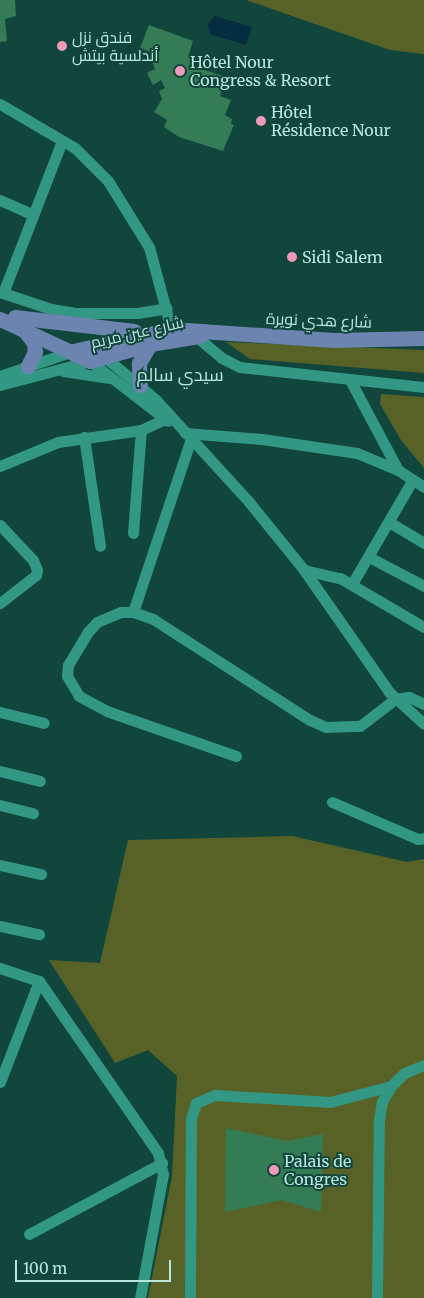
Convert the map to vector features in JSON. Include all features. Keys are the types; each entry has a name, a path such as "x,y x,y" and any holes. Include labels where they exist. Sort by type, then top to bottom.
{"main road":[{"path":"0,311 20,324 73,351"},
{"path":"0,319 20,324 89,354 106,358"},
{"path":"20,324 82,328 149,338 139,363 140,385"},
{"path":"20,324 34,343 32,360 28,366"},
{"name":"شارع عين مريم","path":"73,351 89,354 149,338 173,334 214,333"},
{"name":"شارع هدي نويرة","path":"214,333 334,340 424,338"},
{"name":"شارع عين مريم","path":"106,358 149,338"}],"street":[{"path":"0,104 62,141 92,164 126,209 148,247 168,308 173,334"},
{"path":"62,141 1,293 51,309 77,313 136,313 168,308"},
{"path":"0,200 33,215"},
{"path":"192,333 240,367 424,387"},
{"name":"شارع عين مريم","path":"0,376 73,351"},
{"path":"89,354 115,380 168,417"},
{"name":"شارع عين مريم","path":"0,385 49,372 89,354"},
{"path":"106,358 140,385 249,502 304,570 395,699 424,724"},
{"path":"49,372 83,372 115,380"},
{"path":"350,380 398,470"},
{"path":"0,466 58,442 141,430 168,417"},
{"path":"133,533 141,430"},
{"path":"185,434 343,450 398,470 424,487"},
{"path":"133,612 185,434"},
{"path":"84,437 100,546"},
{"path":"352,584 413,479"},
{"path":"389,522 424,542"},
{"path":"0,526 33,560 38,570 36,575 0,603"},
{"path":"369,557 424,586"},
{"path":"304,570 340,578 424,627"},
{"path":"236,756 107,711 79,696 71,686 67,676 68,665 88,632 97,622 110,615 133,612 170,628 310,720 326,727 360,726 395,699 409,697 424,704"},
{"path":"0,712 44,723"},
{"path":"0,771 40,781"},
{"path":"332,802 418,838 424,838"},
{"path":"0,805 33,813"},
{"path":"0,865 41,874"},
{"path":"0,926 39,934"},
{"path":"0,968 39,981 152,1141 162,1163 162,1182 140,1298"},
{"path":"0,1082 39,981"},
{"path":"377,1298 379,1120 382,1102 391,1086 404,1073 424,1065"},
{"path":"190,1298 191,1119 196,1103 215,1096 330,1102 391,1086"},
{"path":"29,1234 162,1163"}],"green space":[{"path":"246,0 424,0 424,54 390,50"},
{"path":"226,342 424,350 424,373 250,359"},
{"path":"381,394 424,397 424,468 401,440 380,404"},
{"path":"292,836 407,862 424,859 424,1298 148,1298 172,1176 177,1076 148,1050 115,1063 49,960 100,963 128,840"}],"water":[{"path":"215,16 252,27 246,45 210,34 208,24"}],"building":[{"path":"0,0 15,0 16,16 5,19 7,41 0,42"},
{"path":"149,25 193,41 189,54 193,66 226,77 220,96 231,100 225,115 232,119 231,124 234,125 223,151 179,137 164,127 167,120 154,112 162,99 159,91 165,88 161,80 153,85 147,73 155,69 152,61 155,54 140,48"},
{"name":"Palais de Congres","path":"226,1128 287,1141 323,1134 321,1212 282,1200 225,1212"}],"place":[{"name":"فندق نزل أندلسية بيتش","path":"62,46"},
{"name":"Hôtel Nour Congress & Resort","path":"180,71"},
{"name":"Hôtel Résidence Nour","path":"261,121"},
{"name":"Sidi Salem","path":"292,257"},
{"name":"Palais de Congres","path":"274,1170"}],"district":[{"name":"سيدي سالم","path":"180,375"}]}
